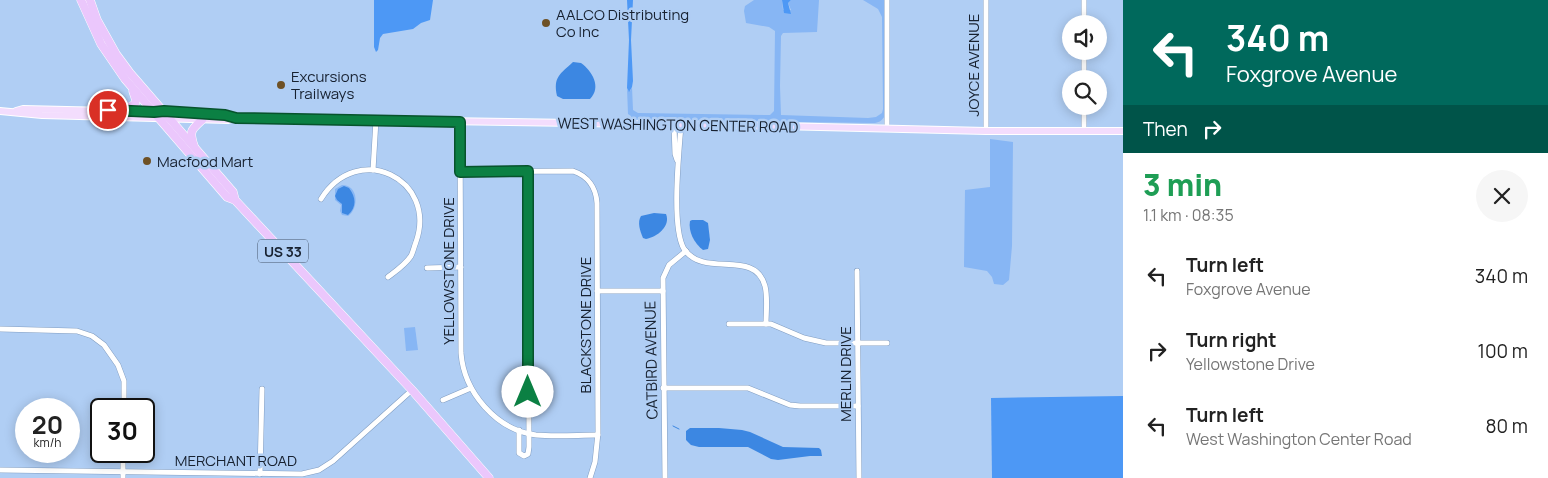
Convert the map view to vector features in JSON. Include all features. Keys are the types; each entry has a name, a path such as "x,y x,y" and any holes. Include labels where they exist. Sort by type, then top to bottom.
{"highway":[{"name":"US 33","path":"81,0 101,44 130,85 159,114 170,118 233,192 236,200 412,390 489,478"},
{"name":"US 33","path":"90,0 97,20 116,54 167,128 227,197 236,200"},
{"path":"125,110 134,106 136,102 136,97 130,85"},
{"path":"196,150 191,133 193,128 202,120"}],"main road":[{"name":"WEST WASHINGTON CENTER ROAD","path":"14,112 23,109 125,110 159,114"},
{"name":"WEST WASHINGTON CENTER ROAD","path":"0,112 24,114 225,115 233,118 986,131 1123,131"},
{"name":"WEST WASHINGTON CENTER ROAD","path":"170,118 228,120 233,118"}],"street":[{"path":"887,0 887,129"},
{"name":"JOYCE AVENUE","path":"986,0 986,131"},
{"path":"1084,0 1084,15"},
{"path":"1084,115 1084,131"},
{"path":"373,170 376,120"},
{"name":"YELLOWSTONE DRIVE","path":"460,122 462,360 466,377 471,388 487,410 503,422 519,430 546,435 598,435"},
{"path":"677,125 680,146 677,160 678,230 680,240 686,251 697,259 709,264 741,265 755,271 766,287 766,324"},
{"path":"321,199 336,180 356,171 373,170 393,176 407,186 418,209 419,228 410,256 400,268 388,277"},
{"path":"460,172 528,171 529,433 528,454 522,456 519,451 519,430"},
{"name":"BLACKSTONE DRIVE","path":"528,171 573,171 582,175 593,187 597,197 598,435 595,462 590,478"},
{"name":"CATBIRD AVENUE","path":"665,478 663,278 673,261 686,251"},
{"path":"427,268 461,267"},
{"name":"MERLIN DRIVE","path":"857,270 859,478"},
{"path":"597,291 663,291"},
{"path":"729,324 766,324 819,342 887,343"},
{"path":"0,329 77,331 92,336 104,346 118,365 124,381 124,398"},
{"path":"443,400 471,388"},
{"path":"663,388 748,388 795,406 858,406"},
{"path":"260,474 262,389"},
{"name":"MERCHANT ROAD","path":"0,470 123,475 302,474 319,470 333,460 412,390"}],"shaded area":[{"path":"374,0 433,0 430,20 421,23 413,29 383,34 376,52 374,47"},
{"path":"627,0 633,0 631,40 633,81 629,92 627,88 629,40"},
{"path":"754,0 782,0 783,10 791,10 788,3 791,0 819,0 817,32 783,33 781,36 781,115 868,118 876,117 882,113 883,109 882,17 878,9 863,0 885,0 885,116 878,122 873,123 632,121 631,116 628,114 627,88 630,91 632,87 633,110 638,113 770,115 774,111 775,31 769,27 746,23 745,6"},
{"path":"782,0 791,0 788,3 791,14 784,13"},
{"path":"573,62 581,63 592,75 595,89 590,99 563,99 557,96 557,80 561,73"},
{"path":"990,139 1013,142 1012,246 1009,280 1003,285 994,284 992,277 987,271 964,267 965,190 990,187"},
{"path":"342,185 352,189 356,198 352,213 348,216 342,215 340,211 341,205 335,200 335,189"},
{"path":"344,186 349,188 354,198 353,209 348,215 342,213 342,204 335,196 338,189"},
{"path":"654,213 666,214 667,223 662,230 650,238 643,238 639,227 640,218 641,216"},
{"path":"703,220 708,223 710,240 708,249 703,250 694,240 690,229 690,221"},
{"path":"415,327 418,350 406,351 404,328"},
{"path":"1123,396 1123,478 992,478 991,398"},
{"path":"690,428 742,430 783,447 819,448 822,456 778,460 771,459 748,447 699,447 691,445 686,440 686,431"}],"waterway":[{"path":"673,426 679,429"}],"place":[{"name":"AALCO Distributing Co Inc","path":"546,23"},
{"name":"Excursions Trailways","path":"281,85"},
{"name":"Macfood Mart","path":"147,161"}],"route":[{"path":"108,110 164,111 225,115 233,118 460,122 460,172 528,171 528,392"}]}
